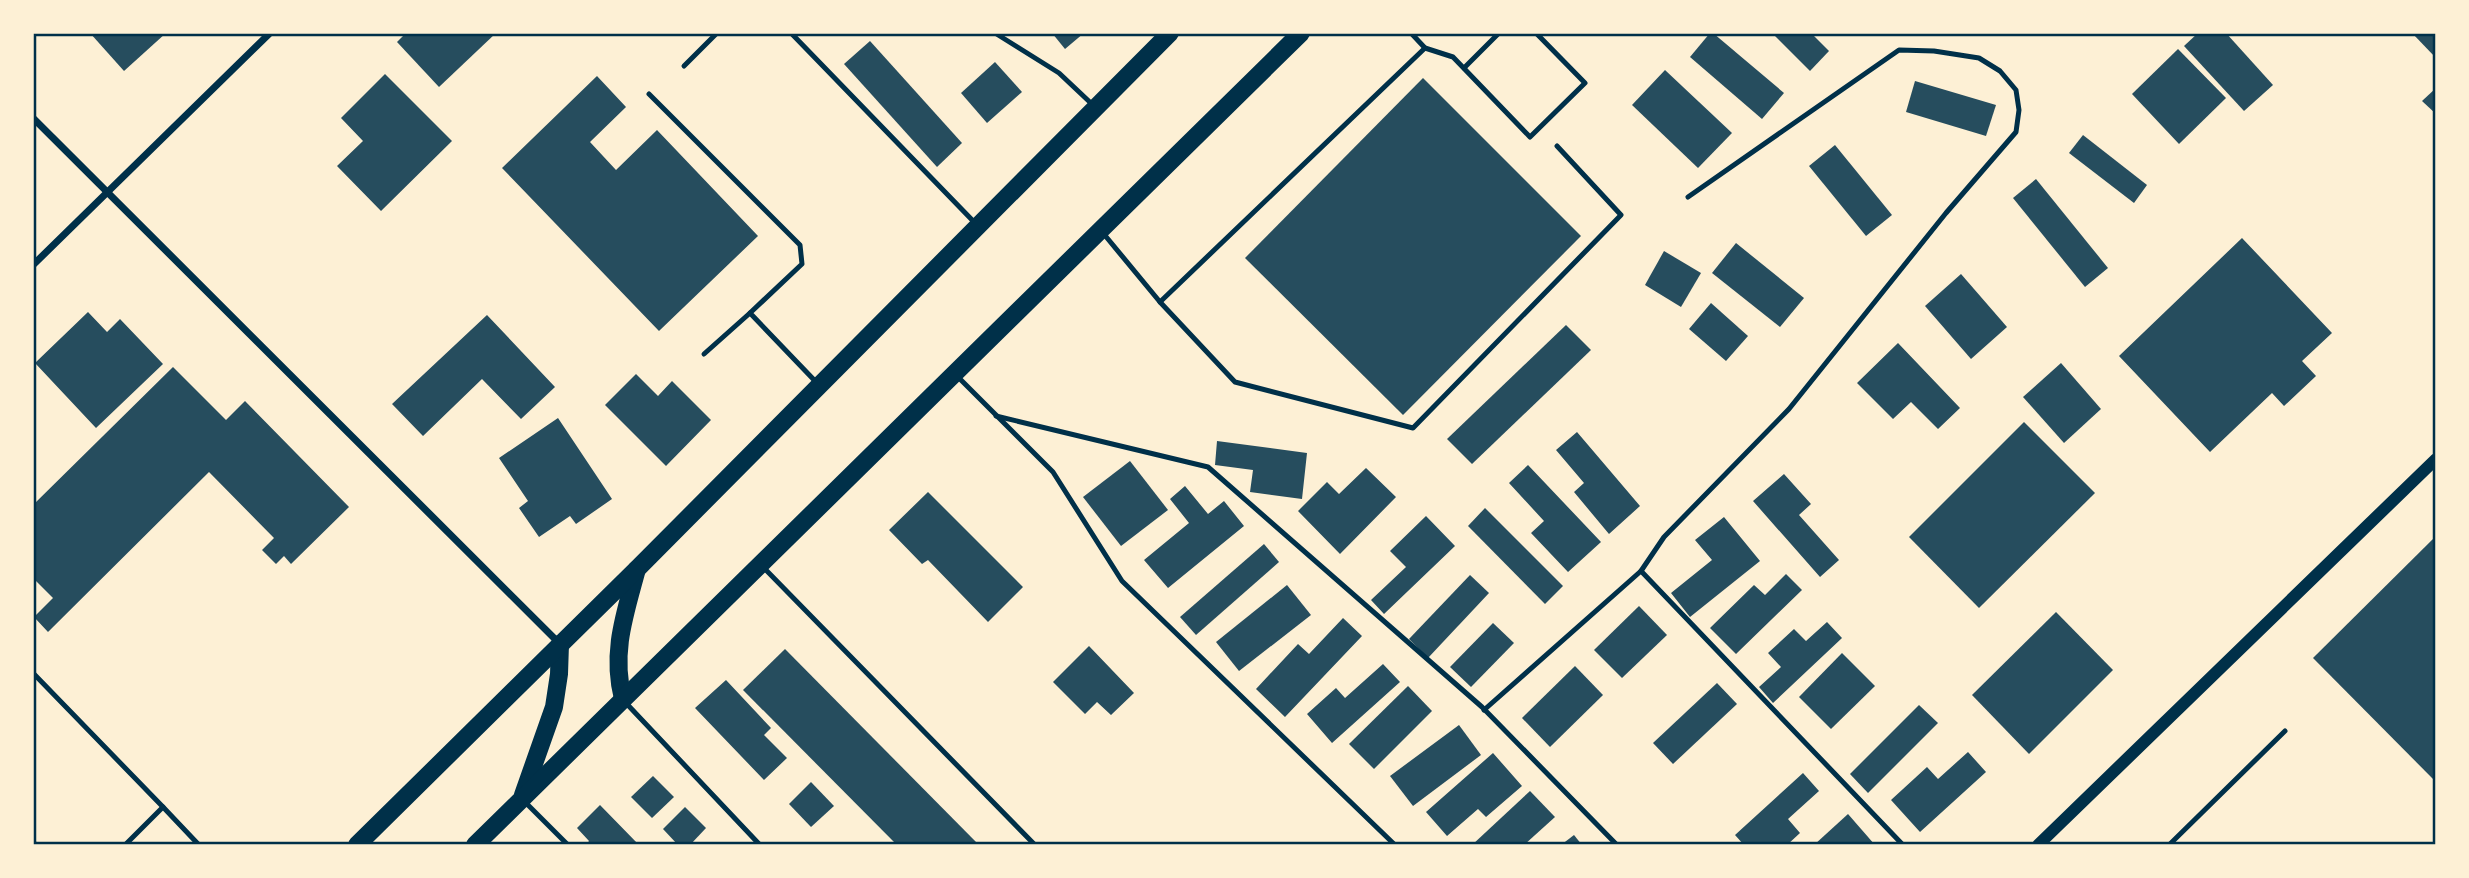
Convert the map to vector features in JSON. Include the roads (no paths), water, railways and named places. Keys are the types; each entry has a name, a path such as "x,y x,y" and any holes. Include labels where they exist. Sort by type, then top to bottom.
{"main road":[{"path":"356,845 637,569 1170,33"},
{"path":"475,845 1301,33"},
{"path":"623,699 617,676 619,636 637,569"},
{"path":"522,798 554,707 560,644"}],"street":[{"path":"33,265 270,33"},
{"path":"33,118 560,644"},
{"path":"2038,845 2436,459"}],"lane":[{"path":"684,66 717,33"},
{"path":"791,33 978,226"},
{"path":"995,33 1059,73 1096,107"},
{"path":"1411,33 1425,48 1453,57 1530,137 1584,83 1536,33"},
{"path":"1464,68 1499,33"},
{"path":"1160,302 1425,48"},
{"path":"1484,710 1641,571 1664,537 1789,409 1946,212 2016,132 2019,110 2016,90 2000,71 1979,58 1934,51 1899,50 1688,197"},
{"path":"649,94 800,245 802,264 704,355"},
{"path":"1100,230 1160,302 1235,382 1413,428 1621,215 1558,146"},
{"path":"750,313 820,386"},
{"path":"954,374 1053,472 1122,581 1395,845"},
{"path":"996,416 1208,467 1484,710 1617,845"},
{"path":"761,564 1035,845"},
{"path":"1641,571 1903,845"},
{"path":"33,673 199,845"},
{"path":"623,699 760,845"},
{"path":"2169,845 2285,730"},
{"path":"522,798 568,845"},
{"path":"125,845 163,807"}]}
